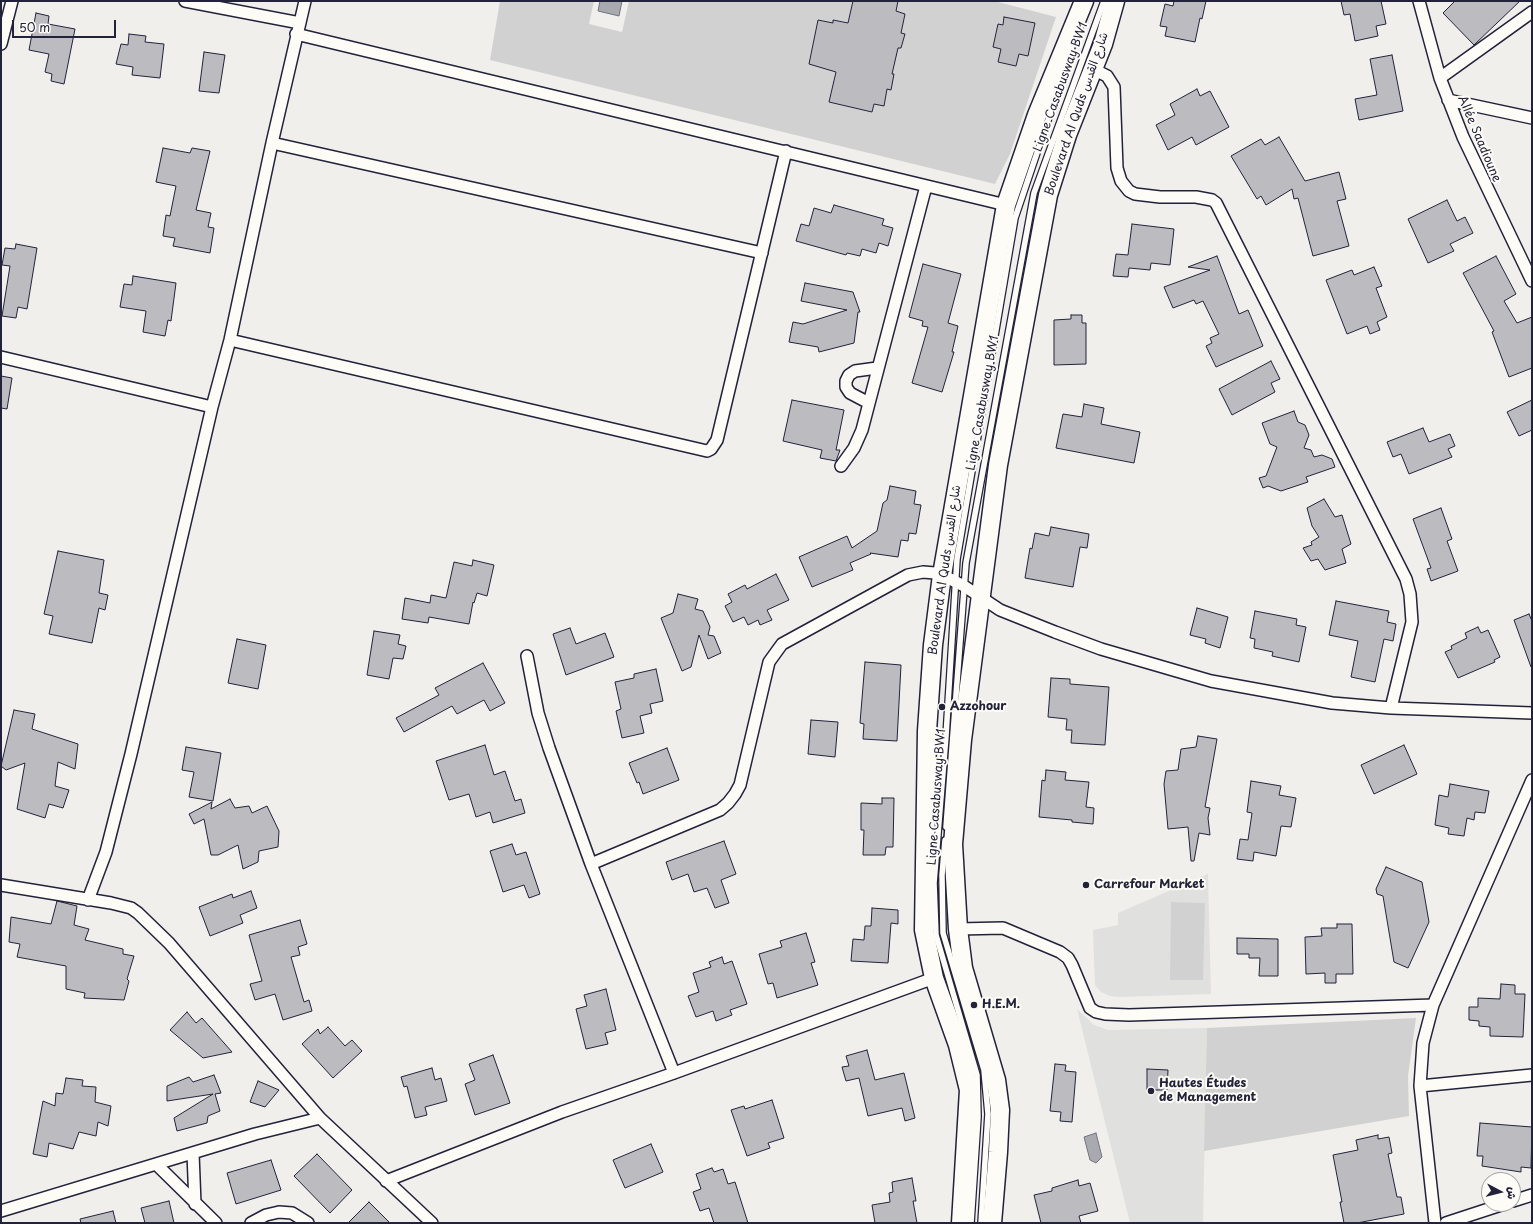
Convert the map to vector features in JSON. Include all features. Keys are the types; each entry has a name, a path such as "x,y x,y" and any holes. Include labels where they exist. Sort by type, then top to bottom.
{"main road":[{"name":"Boulevard Al Quds شارع القدس","path":"961,1223 969,1090 960,1052 934,978 924,930 926,730 933,645 954,581 1006,205 1037,115 1084,1"},
{"name":"Boulevard Al Quds شارع القدس","path":"992,1223 1000,1110 997,1088 963,968 958,929 953,844 962,740 998,465 1048,195 1067,135 1103,44 1115,1"}],"street":[{"path":"1,44 12,1"},
{"path":"185,1 1006,205"},
{"path":"88,900 106,852 122,790 212,407 230,340 272,144 305,1"},
{"name":"Allée Saadioune","path":"1419,1 1440,78 1448,100 1489,194 1532,281"},
{"path":"1440,78 1532,12"},
{"path":"1094,69 1107,76 1114,87 1117,168 1121,181 1129,191 1136,194 1160,197 1196,197 1212,200 1216,203 1406,579 1410,594 1412,622 1391,708"},
{"path":"1448,100 1532,118"},
{"path":"272,144 762,253"},
{"path":"230,340 707,451 711,450 717,440 786,151"},
{"path":"841,466 852,452 858,439 869,403 926,186"},
{"path":"1,357 212,407"},
{"path":"869,403 850,393 846,387 846,381 848,375 855,371 877,368"},
{"path":"591,864 720,810 735,794 740,785 769,662 782,644 908,575 923,572 936,572 981,597 1000,610 1088,644 1212,682 1332,704 1391,708 1532,713"},
{"path":"527,656 540,720 591,864 674,1073"},
{"path":"1435,1223 1420,1086 1423,1043 1433,1005 1532,780"},
{"path":"1,885 130,908 152,926 169,943 320,1118 432,1223"},
{"path":"958,929 1003,928 1060,952 1068,958 1072,965 1090,1008 1096,1012 1104,1014 1433,1005"},
{"path":"386,1181 562,1112 674,1073 934,978"},
{"path":"1420,1086 1532,1075"},
{"path":"1,1211 255,1134 320,1118"},
{"path":"193,1153 196,1204"},
{"path":"156,1164 216,1223"},
{"path":"1521,1198 1532,1195"},
{"path":"250,1223 266,1215 279,1212 292,1213 308,1223"},
{"path":"1446,1223 1481,1212"}],"lane":[{"name":"Ligne Casabusway BW1","path":"1080,29 1089,1"},
{"name":"Ligne Casabusway BW1","path":"981,1223 988,1114 984,1070 943,933 942,875 954,581 966,563 1034,193 1104,1"},
{"name":"Ligne Casabusway BW1","path":"971,1223 978,1117 977,1075 936,935 934,883 946,736 954,581 1015,218 1070,58"}],"shaded area":[{"path":"500,1 594,1 589,24 622,32 629,1 853,1 848,23 834,20 833,23 818,20 809,63 836,72 829,102 843,105 863,93 860,109 872,112 874,104 884,106 887,89 891,89 894,75 880,71 886,45 901,48 905,34 901,33 905,14 896,11 898,1 994,1 1056,17 1010,154 995,184 490,60","holes":["1004,17 1035,23 1028,56 1019,54 1016,66 998,62 1001,49 993,47 998,24 1003,25"]},
{"path":"600,1 622,1 619,16 598,11"},
{"path":"1208,874 1211,994 1120,997 1110,996 1101,992 1095,985 1093,930 1118,925 1118,913"},
{"path":"1171,902 1205,903 1203,980 1170,980"},
{"name":"Hautes Études de Management","path":"1077,1009 1094,1025 1108,1030 1207,1028 1203,1223 1130,1223"},
{"path":"1416,1018 1408,1076 1409,1116 1204,1151 1207,1028"},
{"path":"1096,1133 1102,1157 1096,1163 1090,1160 1084,1137"}],"building":[{"path":"853,1 898,1 896,11 905,14 901,33 905,34 901,48 898,48 892,74 894,74 891,90 887,89 884,106 874,104 872,112 829,102 836,72 809,64 818,20 833,23 833,20 848,23"},
{"path":"1174,1 1206,1 1202,19 1200,18 1195,42 1165,36 1167,27 1160,26 1165,4 1173,6"},
{"path":"1341,1 1381,1 1386,24 1376,26 1378,36 1355,41 1350,14 1344,15"},
{"path":"1455,1 1520,1 1474,45 1443,13"},
{"path":"36,13 49,16 48,24 75,29 64,84 51,81 52,74 45,72 49,54 29,50"},
{"path":"1004,17 1035,23 1028,56 1019,54 1016,66 998,62 1001,49 993,47 998,24 1003,25"},
{"path":"129,34 146,36 145,42 164,44 160,78 132,75 133,67 116,64 121,44 128,45"},
{"path":"204,52 225,55 219,93 199,91"},
{"path":"1392,55 1403,111 1359,120 1355,99 1377,95 1370,59"},
{"path":"1197,89 1200,96 1210,91 1229,127 1196,145 1192,137 1168,150 1156,125 1175,115 1170,104"},
{"path":"1279,137 1305,181 1339,172 1346,199 1337,201 1349,246 1313,256 1298,198 1294,199 1292,189 1266,205 1261,196 1257,199 1231,156 1261,139 1265,145"},
{"path":"163,148 190,153 192,148 210,151 196,210 211,213 208,227 214,228 210,253 173,246 175,238 163,236 166,215 170,216 176,186 156,182"},
{"path":"1447,200 1457,221 1465,217 1473,233 1450,244 1454,251 1428,263 1408,219"},
{"path":"834,205 884,219 882,225 893,228 888,246 879,243 876,253 862,249 860,256 847,253 846,255 796,241 801,224 809,226 814,208 831,213"},
{"path":"1132,224 1174,229 1170,265 1151,263 1150,270 1129,268 1128,277 1113,276 1116,254 1128,255"},
{"path":"16,244 37,248 27,309 18,307 16,318 2,316 10,266 2,265 5,248 15,249"},
{"path":"1217,256 1239,314 1248,310 1263,346 1216,367 1206,346 1212,343 1210,338 1219,334 1203,301 1196,304 1194,300 1173,308 1164,287 1210,270 1188,267"},
{"path":"1496,256 1516,294 1504,301 1517,323 1532,317 1532,368 1509,377 1492,332 1494,331 1463,273"},
{"path":"923,264 961,274 948,323 958,326 952,352 954,352 942,392 912,383 928,327 922,326 923,321 909,317"},
{"path":"1374,267 1382,286 1376,288 1387,317 1377,322 1380,330 1370,334 1367,326 1347,334 1326,280 1352,270 1354,275"},
{"path":"133,276 176,283 171,321 168,320 165,336 143,332 146,311 120,307 124,284 132,285"},
{"path":"805,283 853,292 860,312 858,312 854,343 819,352 818,347 789,342 793,322 803,324 847,310 801,301"},
{"path":"1071,315 1082,315 1082,323 1086,323 1086,364 1054,365 1054,320 1071,319"},
{"path":"1271,361 1280,379 1271,383 1275,392 1232,415 1219,389"},
{"path":"1,376 12,378 7,409 1,408"},
{"path":"792,400 844,410 836,450 840,450 836,461 820,458 822,450 783,441"},
{"path":"1532,400 1532,430 1519,436 1507,412"},
{"path":"1084,404 1104,408 1101,424 1140,432 1134,463 1056,448 1063,414 1082,417"},
{"path":"1294,411 1298,422 1305,425 1309,435 1304,448 1311,450 1314,457 1322,455 1332,459 1335,467 1306,477 1308,482 1281,491 1268,486 1263,488 1259,478 1266,476 1277,447 1270,444 1262,423"},
{"path":"1423,428 1429,442 1450,434 1455,446 1448,449 1452,457 1409,474 1401,454 1393,457 1387,442"},
{"path":"890,486 916,491 914,504 921,505 916,534 909,533 908,541 901,540 898,557 870,553 871,554 850,563 853,570 812,587 799,557 847,536 852,548 877,531 883,503 887,500"},
{"path":"1324,499 1335,517 1342,515 1351,544 1342,549 1346,563 1325,570 1318,559 1311,561 1303,548 1312,545 1311,542 1319,537 1312,526 1307,508"},
{"path":"1441,508 1452,539 1447,541 1458,571 1431,581 1427,569 1431,568 1413,519"},
{"path":"1051,527 1089,534 1087,548 1080,547 1073,587 1025,578 1030,548 1032,549 1035,533 1049,536"},
{"path":"58,551 104,560 99,593 108,595 105,610 99,608 92,643 49,634 53,616 44,614"},
{"path":"473,560 494,565 487,596 477,593 474,603 473,602 469,624 429,617 428,623 402,619 405,598 430,603 431,595 446,598 454,562 472,566"},
{"path":"776,574 789,600 767,610 772,620 760,625 758,620 748,625 744,617 733,622 725,606 732,602 728,594 745,585 747,589"},
{"path":"678,594 698,599 695,609 703,611 710,627 708,635 714,636 721,653 708,659 699,635 691,667 682,671 661,618 673,613"},
{"path":"1336,601 1389,611 1387,622 1396,624 1393,641 1384,639 1375,682 1351,677 1358,641 1329,635"},
{"path":"1197,608 1228,617 1220,648 1205,643 1206,639 1190,635"},
{"path":"1255,611 1297,619 1296,625 1306,627 1299,662 1272,656 1273,652 1254,648 1255,639 1250,638"},
{"path":"1529,614 1532,621 1532,667 1514,620"},
{"path":"1478,627 1481,633 1488,630 1500,657 1494,660 1495,662 1458,678 1445,652 1452,649 1451,646 1467,638 1465,633"},
{"path":"570,628 576,644 605,633 614,657 566,675 553,634"},
{"path":"374,631 400,635 398,644 406,646 403,659 393,658 389,679 367,675"},
{"path":"237,639 266,645 258,689 228,683"},
{"path":"865,662 901,665 897,741 863,739 864,724 860,723"},
{"path":"483,663 505,703 490,711 484,700 457,714 452,706 404,732 396,718 439,695 435,688"},
{"path":"656,669 663,701 650,704 652,713 640,716 644,733 622,738 616,711 621,709 615,682 634,678 634,674"},
{"path":"1051,678 1070,679 1070,684 1109,687 1105,745 1071,743 1072,730 1066,730 1067,719 1048,717"},
{"path":"14,710 35,714 32,729 78,744 75,769 58,762 55,786 69,790 63,808 49,804 45,818 17,809 25,763 6,770 1,766"},
{"path":"811,720 838,722 835,757 808,754"},
{"path":"1198,736 1217,739 1205,807 1210,808 1208,818 1210,835 1199,833 1194,861 1191,861 1188,827 1168,829 1164,784 1166,771 1178,770 1181,749 1196,747"},
{"path":"485,745 494,775 505,771 515,801 521,799 525,813 493,823 490,812 476,817 469,794 449,800 436,761"},
{"path":"1404,745 1417,774 1374,794 1361,765"},
{"path":"186,747 221,753 213,801 189,797 194,772 182,770"},
{"path":"667,748 679,780 643,794 639,782 637,783 629,763"},
{"path":"1046,770 1066,772 1065,780 1089,782 1086,807 1094,808 1093,824 1072,822 1072,820 1039,817 1042,780 1045,781"},
{"path":"1251,781 1281,786 1279,795 1296,798 1291,827 1281,826 1276,856 1254,852 1253,861 1237,859 1240,839 1248,840 1252,813 1247,812"},
{"path":"1450,784 1489,791 1485,813 1475,812 1474,820 1467,818 1464,836 1448,834 1449,828 1435,825 1439,795 1448,797"},
{"path":"882,798 894,798 893,847 886,847 885,855 863,855 864,830 861,830 861,803 882,804"},
{"path":"230,799 235,808 249,806 252,813 267,806 279,831 278,847 259,851 258,862 243,869 238,845 218,855 211,855 204,819 194,824 189,814 212,802 211,809"},
{"path":"724,841 736,874 721,880 729,903 715,908 707,888 694,892 688,874 672,880 666,862"},
{"path":"512,844 516,855 526,852 540,894 529,898 524,885 503,892 490,851"},
{"path":"1386,867 1422,882 1429,922 1408,968 1394,962 1383,896 1377,894 1376,889"},
{"path":"251,891 257,908 240,915 243,923 210,936 199,907 232,894 233,898"},
{"path":"57,901 77,906 74,925 89,929 85,940 123,949 123,954 134,956 127,979 129,981 124,1000 84,998 85,993 66,989 66,966 17,957 20,944 9,942 11,917 51,924"},
{"path":"872,908 898,910 898,924 891,923 888,963 851,961 853,939 864,940 865,926 871,926"},
{"path":"300,920 307,944 298,947 300,955 291,957 304,1002 309,1000 312,1011 283,1020 275,994 255,1000 250,984 262,981 249,935"},
{"path":"1337,924 1352,924 1353,974 1336,974 1336,983 1325,983 1325,973 1306,974 1305,937 1322,936 1321,928 1337,928"},
{"path":"806,933 815,962 811,963 818,985 777,998 773,983 768,984 759,954 782,947 780,941"},
{"path":"1237,938 1278,939 1278,976 1259,976 1260,958 1249,958 1249,954 1237,954"},
{"path":"722,957 724,964 732,961 747,1004 730,1010 732,1015 716,1021 713,1011 696,1017 688,996 699,992 693,973 711,967 709,962"},
{"path":"1501,984 1515,985 1515,994 1525,994 1523,1037 1490,1036 1490,1027 1479,1026 1479,1021 1469,1020 1469,1007 1478,1007 1478,998 1500,999"},
{"path":"606,989 616,1030 605,1033 608,1044 586,1049 576,1009 587,1006 584,995"},
{"path":"187,1012 196,1023 202,1018 232,1052 203,1058 170,1030"},
{"path":"328,1027 345,1046 352,1040 362,1051 333,1078 302,1044 318,1029 320,1034"},
{"path":"867,1050 875,1080 904,1073 915,1118 905,1121 902,1108 868,1116 859,1078 846,1081 842,1067 849,1066 846,1056"},
{"path":"493,1055 510,1103 475,1115 465,1084 475,1080 469,1064"},
{"path":"1055,1064 1066,1065 1065,1071 1076,1072 1072,1122 1060,1121 1061,1112 1050,1111"},
{"path":"432,1068 435,1080 441,1078 447,1101 425,1107 427,1115 415,1118 407,1086 404,1087 401,1077"},
{"path":"1147,1069 1168,1070 1167,1090 1147,1090"},
{"path":"214,1075 221,1093 215,1094 220,1111 208,1116 207,1123 177,1131 174,1118 213,1094 167,1101 167,1086 189,1077 193,1082"},
{"path":"66,1078 83,1080 82,1086 96,1087 95,1102 111,1106 108,1126 98,1122 96,1136 79,1132 73,1149 49,1143 47,1157 33,1154 43,1101 55,1106 56,1093 63,1094"},
{"path":"258,1081 279,1090 265,1107 250,1102"},
{"path":"772,1100 784,1138 768,1143 770,1148 747,1156 731,1110 744,1106 745,1109"},
{"path":"1480,1123 1532,1127 1531,1168 1521,1167 1521,1172 1482,1166 1483,1156 1477,1156"},
{"path":"1378,1135 1378,1139 1389,1137 1392,1153 1388,1154 1397,1197 1401,1197 1404,1214 1357,1223 1344,1223 1340,1202 1342,1202 1333,1155 1358,1150 1356,1140"},
{"path":"651,1144 663,1172 625,1188 613,1160"},
{"path":"317,1154 352,1190 330,1213 294,1176"},
{"path":"271,1160 281,1190 236,1204 227,1173"},
{"path":"712,1168 714,1172 723,1169 728,1184 735,1182 748,1223 714,1223 709,1208 700,1211 693,1192 701,1189 696,1174"},
{"path":"912,1178 916,1201 913,1201 917,1223 875,1223 872,1205 890,1202 889,1193 893,1192 892,1182"},
{"path":"1078,1180 1079,1186 1090,1183 1098,1211 1079,1216 1081,1223 1041,1223 1034,1195 1052,1191 1052,1188"},
{"path":"169,1201 174,1223 145,1223 141,1208"},
{"path":"369,1202 390,1223 348,1223"},
{"path":"113,1211 116,1223 81,1223 80,1219"}],"place":[{"name":"Azzohour","path":"942,707"},
{"name":"Carrefour Market","path":"1086,885"},
{"name":"H.E.M.","path":"974,1005"},
{"name":"Hautes Études de Management","path":"1151,1091"}]}
